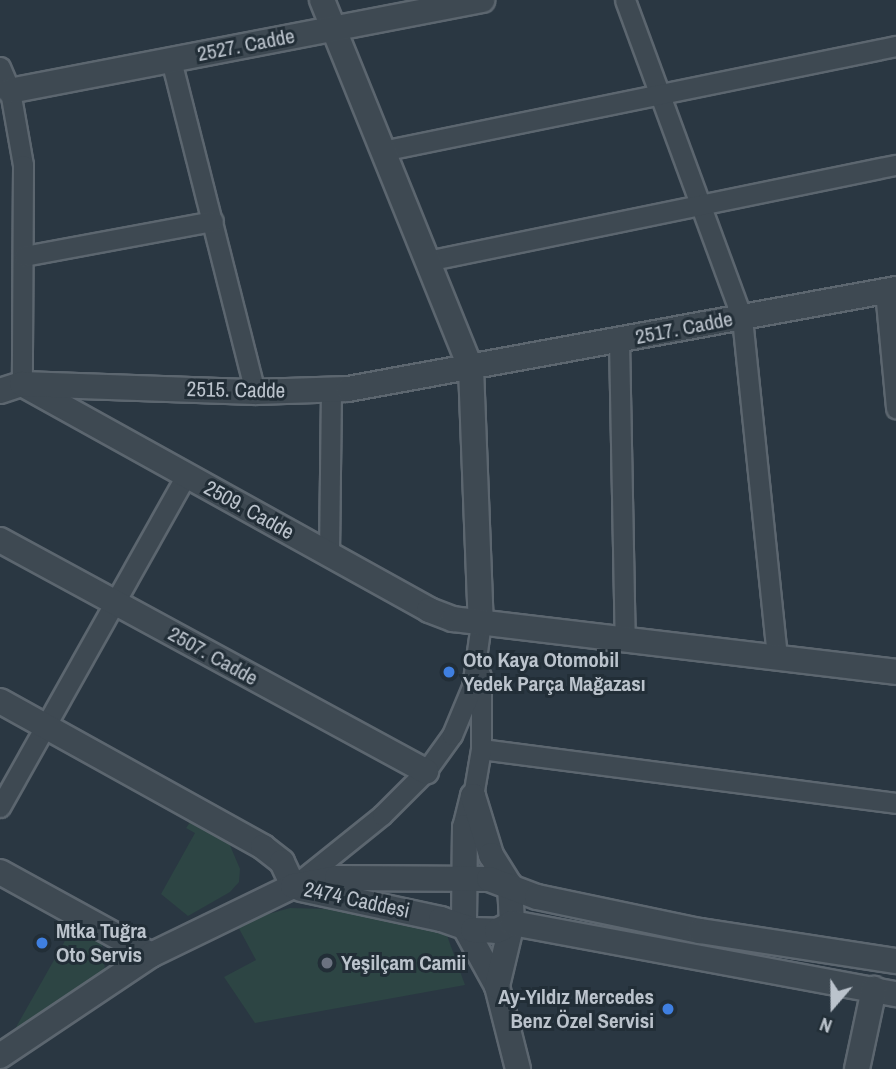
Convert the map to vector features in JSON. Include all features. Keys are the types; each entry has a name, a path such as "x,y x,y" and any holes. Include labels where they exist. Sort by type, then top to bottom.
{"street":[{"path":"322,0 471,368 481,623 481,749 465,827 464,926 497,986 518,1069"},
{"name":"2527. Cadde","path":"10,91 482,0"},
{"path":"625,0 697,206 741,318 776,658"},
{"path":"382,151 896,46"},
{"path":"172,60 255,392"},
{"path":"0,67 10,91 23,165 24,256 11,388"},
{"path":"427,261 896,165"},
{"path":"24,256 212,221"},
{"path":"890,290 896,408"},
{"name":"2517. Cadde","path":"471,368 890,290"},
{"path":"619,341 625,640"},
{"name":"2515. Cadde","path":"11,388 255,392 331,390 471,368"},
{"name":"2509. Cadde","path":"11,388 186,475 429,610 481,623 896,672"},
{"path":"329,554 331,390"},
{"path":"0,807 186,475"},
{"name":"2507. Cadde","path":"0,540 426,771"},
{"path":"6,1045 151,955 293,886 382,815 426,771 452,735 472,687 481,623"},
{"path":"0,701 263,847 282,862 293,886"},
{"path":"481,749 896,803"},
{"path":"473,796 491,855 510,885 512,923 497,986"},
{"path":"0,872 151,955"},
{"name":"2474 Caddesi","path":"293,886 337,878 463,877 510,885 537,897 700,931 896,961"},
{"name":"2474 Caddesi","path":"293,886 487,932 512,923 885,991"},
{"path":"857,1069 885,991"}],"green space":[{"path":"191,821 229,843 240,869 239,882 230,892 188,916 161,894 195,833 186,828"},
{"path":"290,908 326,909 445,930 465,985 255,1023 224,977 256,960 236,923"},
{"path":"75,923 101,938 105,969 19,1031 15,1029"}],"place":[{"name":"Oto Kaya Otomobil Yedek Parça Mağazası","path":"449,672"},
{"name":"Mtka Tuğra Oto Servis","path":"42,943"},
{"name":"Yeşilçam Camii","path":"327,963"},
{"name":"Ay-Yıldız Mercedes Benz Özel Servisi","path":"668,1009"}]}
